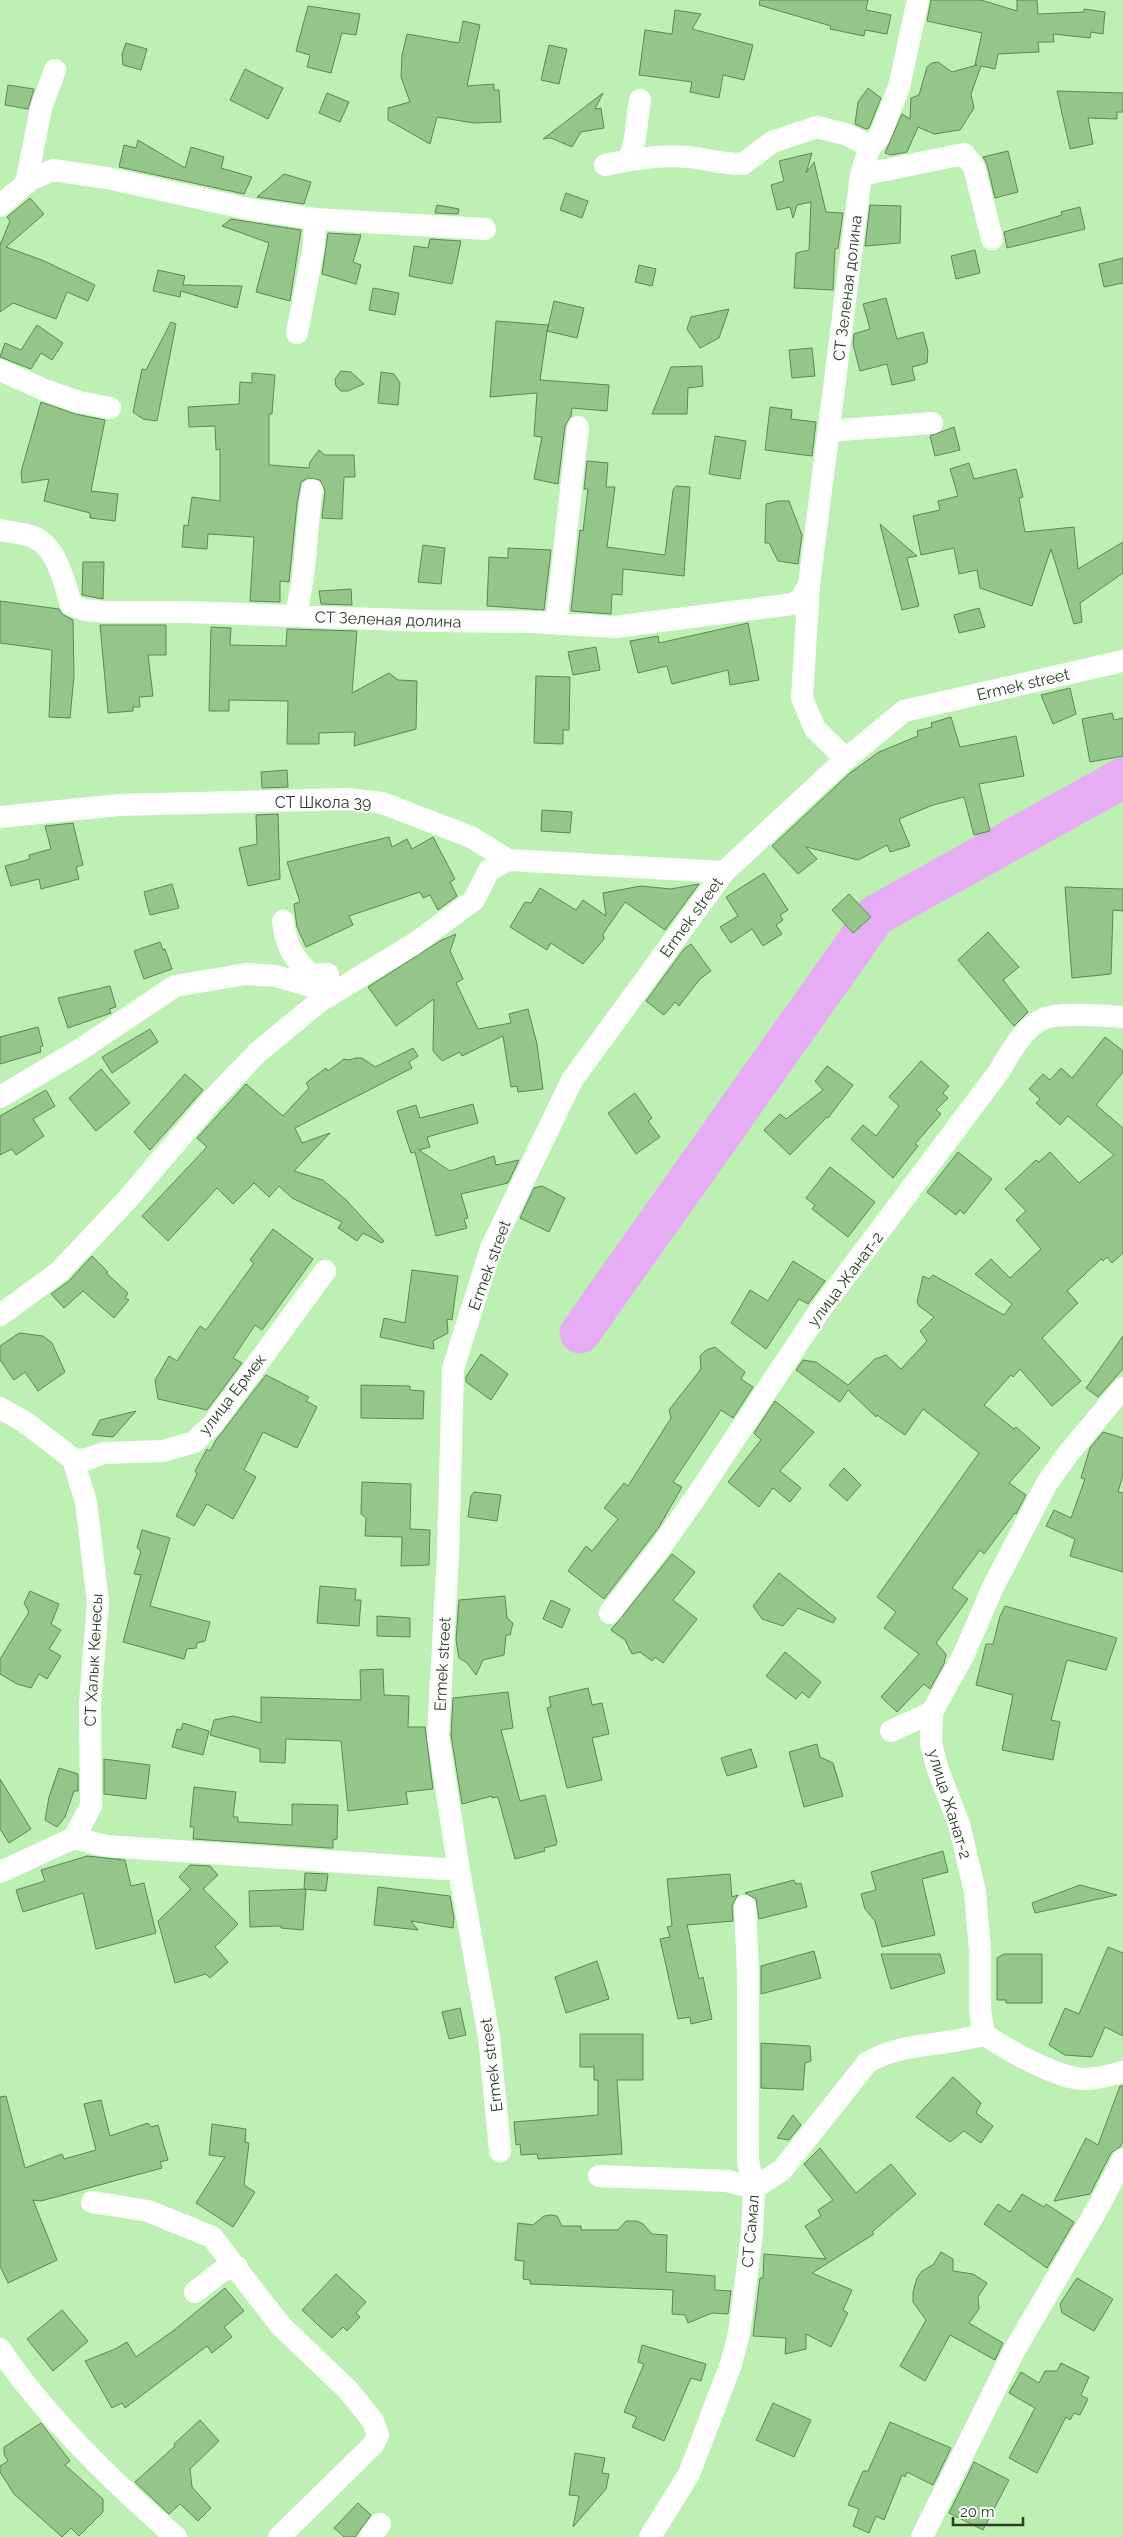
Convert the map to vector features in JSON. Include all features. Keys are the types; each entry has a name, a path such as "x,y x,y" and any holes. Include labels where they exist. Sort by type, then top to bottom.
{"street":[{"name":"СТ Зеленая долина","path":"846,759 815,728 802,698 809,584 861,175 869,149 880,135 899,87 918,0"},
{"path":"26,184 41,108 54,70"},
{"path":"630,160 640,100"},
{"path":"605,165 630,160 697,158 709,162 742,164 772,142 817,127 845,134 860,141 869,149"},
{"path":"861,175 964,154 974,167 992,239"},
{"path":"0,206 26,184 53,170 108,178 249,209 315,219 485,229"},
{"path":"297,333 314,246 315,219"},
{"path":"0,370 47,391 79,402 110,408"},
{"path":"829,431 932,423"},
{"path":"556,624 578,427"},
{"path":"295,616 303,588 307,520 312,490"},
{"name":"СТ Зеленая долина","path":"0,530 32,537 48,549 58,567 71,605 84,610 615,627 768,609 793,604 801,599 809,584"},
{"name":"Ermek street","path":"500,2151 489,2037 459,1870 438,1736 448,1555 453,1368 491,1248 572,1080 724,872 846,759 904,711 1123,661"},
{"name":"СТ Школа 39","path":"0,817 119,804 348,799 382,803 471,837 508,860 724,872"},
{"path":"0,1315 59,1272 126,1201 212,1100 257,1053 291,1023 338,988 414,944 474,900 489,870 508,860"},
{"path":"283,921 284,933 294,958 311,975 361,976"},
{"path":"0,1097 81,1048 175,986 246,974 276,976 314,987 338,988"},
{"name":"улица Жанат-2","path":"610,1613 692,1502 820,1310 1000,1070 1013,1046 1045,1018 1123,1017"},
{"name":"улица Ермек","path":"73,1459 84,1460 104,1454 163,1452 194,1442 214,1423 325,1271"},
{"name":"улица Жанат-2","path":"984,2034 980,2010 980,1951 975,1892 959,1824 938,1770 931,1744 932,1712 964,1654 993,1587 1047,1483 1067,1455 1123,1388"},
{"path":"0,1408 24,1422 73,1459"},
{"name":"СТ Халык Кенесы","path":"73,1459 86,1502 98,1602 90,1703 91,1806 74,1838"},
{"path":"891,1731 932,1712"},
{"path":"0,1872 74,1838 106,1846 459,1870"},
{"name":"СТ Самал","path":"650,2537 690,2474 731,2364 739,2333 752,2234 754,2188 748,2161 749,2029 745,1906"},
{"path":"599,2176 727,2181 754,2188 782,2170 867,2063 882,2054 968,2040 984,2034 1006,2050 1066,2074 1084,2079 1123,2072"},
{"path":"922,2537 1014,2351 1095,2213 1123,2158"},
{"path":"92,2202 148,2211 212,2237 281,2326 348,2390 373,2421 378,2435 373,2445 360,2460 279,2537"},
{"path":"195,2292 222,2271 237,2267"},
{"path":"0,2349 14,2371 44,2406 125,2493 176,2537"}],"building":[{"path":"760,0 868,0 866,10 891,15 887,34 865,30 864,36 830,29 831,26 759,5"},
{"path":"931,0 981,0 1017,11 1017,0 1037,0 1038,14 1084,12 1084,9 1105,12 1103,34 1091,32 1090,38 1053,34 1054,42 1038,42 1039,52 998,54 995,69 981,66 971,94 974,108 960,130 934,134 918,127 907,152 891,155 885,153 902,114 910,119 911,98 919,95 927,67 932,63 938,62 952,72 977,65 975,65 982,33 927,21"},
{"path":"308,6 360,14 356,35 342,33 331,73 307,67 310,55 296,51"},
{"path":"675,10 701,14 692,29 753,45 744,80 723,75 719,98 690,92 692,82 639,75 645,30 672,34"},
{"path":"463,21 480,25 467,86 494,84 494,90 499,90 501,122 474,123 437,117 430,144 388,120 388,108 410,102 401,77 402,55 407,34 459,43"},
{"path":"126,43 147,49 141,70 123,65 122,54"},
{"path":"549,45 567,49 559,84 541,80"},
{"path":"245,69 283,88 268,119 230,100"},
{"path":"8,85 34,89 28,109 5,105"},
{"path":"868,88 881,98 869,128 866,129 855,124 858,102"},
{"path":"1057,91 1123,93 1123,112 1117,112 1117,119 1088,118 1093,144 1070,149"},
{"path":"327,93 349,102 340,122 319,113"},
{"path":"603,93 595,109 601,108 604,128 581,132 572,147 551,138 543,139"},
{"path":"138,140 185,168 191,147 224,157 221,168 252,177 244,194 119,167 124,145 136,148"},
{"path":"1008,151 1018,192 995,198 987,164 983,157"},
{"path":"812,153 806,173 814,162 826,212 843,213 838,248 835,249 833,290 794,288 796,253 809,250 811,202 797,205 793,218 790,207 777,210 771,185 784,181 779,161"},
{"path":"284,174 311,182 304,204 257,197"},
{"path":"566,193 588,201 582,218 560,210"},
{"path":"30,198 44,214 6,247 42,260 95,285 88,301 67,292 56,319 13,303 0,312 0,245 10,221 7,217"},
{"path":"437,205 459,209 458,214 435,213"},
{"path":"870,205 901,206 900,243 865,246"},
{"path":"1080,207 1085,229 1007,248 1004,232 1062,215 1061,212"},
{"path":"231,219 301,230 290,301 256,292 269,243 222,226"},
{"path":"328,233 361,235 353,262 361,265 356,284 322,274"},
{"path":"430,239 461,241 452,284 409,276 414,246 428,248"},
{"path":"975,250 980,273 956,279 951,256"},
{"path":"1123,258 1123,283 1104,287 1099,264"},
{"path":"639,265 656,269 652,286 635,282"},
{"path":"158,270 185,276 183,285 242,286 237,308 181,291 180,297 153,291"},
{"path":"373,288 399,293 395,315 369,310"},
{"path":"886,298 897,339 923,332 928,351 927,363 912,367 915,380 892,385 887,364 860,371 853,344 854,334 870,329 863,304"},
{"path":"554,301 584,308 577,338 547,331"},
{"path":"729,309 719,338 700,348 687,329 691,317"},
{"path":"496,321 548,325 540,380 609,385 607,411 572,408 571,416 565,426 558,484 534,479 542,437 534,436 537,393 490,397"},
{"path":"171,322 176,324 157,421 143,419 133,412 142,369 146,370"},
{"path":"37,325 63,343 52,360 41,353 31,369 0,357 5,343 21,350"},
{"path":"812,348 815,376 792,378 789,350"},
{"path":"702,366 703,386 688,388 687,414 652,414 671,367"},
{"path":"341,371 351,372 364,384 348,391 341,391 336,386 335,379"},
{"path":"381,372 394,374 400,383 398,405 378,403"},
{"path":"252,373 275,375 272,414 269,414 269,465 309,468 310,462 319,450 325,455 354,455 355,477 344,477 342,519 322,518 325,491 320,480 308,478 301,482 289,582 280,581 280,602 250,601 254,537 208,534 207,549 182,547 184,525 188,526 192,497 220,501 220,449 216,450 215,426 189,427 188,407 239,404 240,382 252,383"},
{"path":"41,402 75,414 105,420 91,491 118,494 115,521 90,518 90,513 44,501 49,479 22,483 21,472"},
{"path":"770,407 792,410 791,419 816,422 812,456 765,450"},
{"path":"954,427 960,450 935,456 930,436"},
{"path":"715,436 746,441 740,479 709,474"},
{"path":"587,461 608,463 606,487 615,487 607,547 665,555 673,490 676,486 690,487 684,576 623,569 622,595 612,594 611,614 571,611 580,530 583,531 588,489 584,489"},
{"path":"969,463 974,479 1016,469 1023,497 1019,498 1025,532 1074,527 1078,569 1123,542 1123,573 1080,603 1082,622 1074,624 1051,549 1032,606 980,588 977,570 959,574 954,548 921,555 913,516 940,510 938,501 958,496 950,469"},
{"path":"789,501 802,535 798,564 778,561 769,543 765,543 766,504"},
{"path":"880,524 917,556 907,558 919,606 902,610"},
{"path":"423,545 445,548 441,584 418,582"},
{"path":"508,548 551,550 544,610 487,606 489,557 508,558"},
{"path":"83,562 104,562 103,599 82,595"},
{"path":"351,589 352,605 321,604 319,591"},
{"path":"0,601 59,609 62,614 73,620 74,676 70,718 49,717 52,650 0,643"},
{"path":"979,608 985,627 959,633 954,615"},
{"path":"748,623 759,680 730,685 728,670 672,684 667,666 638,673 630,641 658,636 659,643"},
{"path":"100,625 166,625 166,655 148,655 153,696 139,697 140,707 133,707 133,711 108,713"},
{"path":"211,627 231,628 230,645 286,646 287,629 357,631 352,693 389,673 398,680 417,681 416,729 354,746 355,732 319,733 319,744 287,744 288,701 229,700 229,711 209,711"},
{"path":"596,647 600,670 573,675 568,652"},
{"path":"536,676 570,677 569,730 563,730 563,744 534,743"},
{"path":"1070,688 1076,714 1053,724 1041,695"},
{"path":"1112,713 1114,720 1123,718 1123,756 1090,762 1082,719"},
{"path":"951,717 960,747 1016,736 1024,776 979,784 990,831 974,835 964,797 933,805 899,819 910,846 890,852 887,845 858,860 806,847 817,859 798,874 772,846 850,773 879,752 918,736 917,731 932,727 931,723"},
{"path":"287,770 288,787 262,788 261,772"},
{"path":"542,810 572,812 570,833 541,831"},
{"path":"278,814 280,879 248,886 239,848 257,844 256,815"},
{"path":"73,823 83,865 76,867 79,879 41,889 39,879 11,886 5,866 30,859 29,855 51,849 45,826"},
{"path":"389,837 392,847 407,839 412,849 433,837 455,879 450,882 457,896 438,910 430,895 423,898 420,892 349,916 353,925 306,947 297,927 294,904 300,902 287,862"},
{"path":"764,873 788,910 780,915 783,920 776,925 782,934 763,946 752,929 731,943 720,927 738,916 726,897"},
{"path":"172,884 179,908 150,915 144,892"},
{"path":"699,884 665,930 625,902 603,934 604,939 583,964 551,943 547,950 510,927 525,902 531,903 540,888 576,910 583,900 606,916 603,893 641,886 671,889"},
{"path":"1065,887 1123,889 1123,911 1113,910 1111,974 1072,978"},
{"path":"849,894 871,917 853,933 832,910"},
{"path":"988,932 1019,967 1003,980 1028,1012 1014,1026 958,960"},
{"path":"456,934 450,951 463,979 456,983 478,1029 511,1023 509,1014 528,1009 537,1044 543,1089 518,1092 517,1086 511,1087 503,1036 462,1056 460,1052 442,1061 433,1051 434,999 396,1026 368,987 440,941"},
{"path":"160,942 163,950 165,949 172,969 144,979 134,951"},
{"path":"691,944 711,971 700,979 679,1006 675,1002 664,1015 646,1001 684,949"},
{"path":"110,986 116,1007 109,1009 111,1013 68,1028 58,998"},
{"path":"38,1027 43,1046 40,1047 41,1052 0,1064 0,1037"},
{"path":"150,1029 158,1042 112,1073 102,1057"},
{"path":"1105,1037 1123,1051 1123,1072 1096,1105 1123,1128 1123,1253 1112,1263 1107,1257 1103,1261 1101,1259 1067,1291 1078,1303 1042,1338 1081,1381 1052,1406 1020,1369 1013,1377 1011,1375 984,1405 1014,1429 1016,1427 1040,1448 1009,1483 1026,1495 1016,1514 984,1554 980,1550 952,1588 968,1599 936,1643 946,1654 944,1664 930,1689 924,1684 897,1712 881,1697 919,1654 884,1628 896,1612 877,1597 979,1453 923,1409 905,1435 877,1415 876,1417 848,1390 840,1402 796,1370 803,1360 816,1362 848,1385 875,1359 886,1355 901,1369 927,1341 920,1331 934,1317 919,1306 917,1302 923,1276 929,1279 933,1275 1004,1315 1012,1304 975,1274 991,1259 1010,1278 1041,1249 1016,1220 1026,1211 1005,1189 1036,1160 1039,1162 1050,1152 1079,1183 1114,1155 1068,1116 1060,1125 1036,1103 1040,1099 1029,1089 1043,1074 1050,1080 1061,1068 1072,1078"},
{"path":"413,1048 418,1056 409,1062 412,1068 295,1128 302,1143 330,1133 294,1171 323,1180 346,1200 384,1241 382,1243 363,1233 357,1241 338,1228 342,1222 292,1198 279,1186 269,1197 254,1183 233,1204 217,1188 168,1241 142,1216 207,1147 197,1138 246,1084 283,1116 309,1088 306,1083 326,1068 328,1071 344,1059 356,1058 362,1058 375,1067"},
{"path":"921,1061 949,1086 943,1093 948,1098 936,1110 941,1114 915,1144 918,1146 893,1178 851,1139 863,1125 876,1136 899,1106 889,1097"},
{"path":"827,1066 853,1085 828,1118 790,1155 764,1130 780,1114 786,1119 823,1090 815,1081"},
{"path":"101,1069 130,1103 96,1131 69,1098"},
{"path":"185,1074 203,1090 150,1150 134,1132"},
{"path":"46,1090 55,1106 33,1119 44,1136 16,1155 12,1149 0,1155 0,1116"},
{"path":"635,1093 652,1118 648,1121 660,1137 636,1154 608,1113"},
{"path":"473,1104 478,1123 427,1137 430,1147 419,1150 450,1171 494,1156 496,1165 519,1160 508,1183 461,1194 468,1218 464,1219 467,1228 436,1236 415,1152 411,1153 397,1111 416,1105 420,1118"},
{"path":"958,1152 992,1179 964,1214 960,1210 956,1215 927,1192"},
{"path":"830,1167 875,1202 848,1237 812,1209 815,1205 806,1198"},
{"path":"542,1186 565,1198 549,1232 520,1218 534,1188"},
{"path":"273,1229 313,1259 262,1330 255,1325 233,1358 242,1363 207,1410 158,1399 155,1380 169,1356 177,1361 200,1326 206,1330 254,1263 250,1260"},
{"path":"92,1256 108,1272 106,1273 128,1293 125,1298 129,1300 114,1318 83,1291 64,1308 51,1294 69,1281"},
{"path":"793,1261 825,1281 808,1304 799,1299 766,1349 731,1323 750,1290 768,1301"},
{"path":"412,1270 458,1276 452,1320 447,1319 448,1333 433,1341 434,1349 380,1337 384,1318 405,1323"},
{"path":"19,1333 43,1336 52,1343 65,1372 38,1391 25,1372 14,1380 0,1360 0,1346"},
{"path":"1123,1336 1123,1369 1098,1397 1086,1388"},
{"path":"715,1347 745,1372 741,1379 753,1387 733,1418 721,1410 673,1482 682,1487 659,1527 604,1599 568,1571 586,1546 592,1551 618,1519 604,1508 624,1483 628,1486 671,1418 669,1410 701,1369 700,1356 706,1350"},
{"path":"481,1354 508,1374 491,1400 466,1382 466,1377"},
{"path":"266,1375 309,1397 306,1401 317,1407 297,1448 263,1432 244,1470 256,1477 233,1519 207,1504 194,1526 176,1516 197,1474 195,1471 207,1449 210,1451 216,1440"},
{"path":"361,1385 410,1386 410,1390 424,1391 423,1419 361,1418"},
{"path":"775,1401 814,1432 780,1471 801,1488 790,1502 773,1488 759,1507 728,1482 761,1440 754,1433"},
{"path":"136,1411 113,1437 92,1435 100,1420"},
{"path":"1103,1432 1123,1438 1123,1475 1118,1492 1123,1493 1123,1572 1070,1556 1075,1539 1046,1526 1054,1510 1071,1518 1085,1479 1081,1478 1090,1448"},
{"path":"844,1468 861,1485 847,1501 829,1485"},
{"path":"362,1482 411,1484 410,1529 430,1530 429,1565 401,1566 402,1537 365,1536 366,1518 361,1514"},
{"path":"474,1492 501,1495 497,1521 468,1517 471,1496"},
{"path":"142,1530 170,1538 150,1606 210,1622 205,1641 197,1643 196,1648 187,1649 184,1659 123,1642 141,1575 134,1574 141,1551 137,1548"},
{"path":"672,1554 695,1572 673,1600 697,1619 663,1663 655,1657 652,1661 640,1652 632,1654 625,1640 611,1630"},
{"path":"779,1573 836,1618 833,1623 798,1608 783,1626 762,1619 753,1606"},
{"path":"320,1586 356,1589 355,1600 361,1600 359,1626 317,1623"},
{"path":"30,1591 59,1604 51,1624 61,1630 49,1649 61,1656 47,1679 39,1674 31,1688 17,1684 0,1674 0,1659 29,1612 24,1603"},
{"path":"505,1596 507,1618 513,1623 510,1635 506,1635 504,1655 483,1660 476,1675 467,1663 459,1658 456,1640 459,1600"},
{"path":"551,1600 570,1609 562,1628 543,1619"},
{"path":"1005,1606 1117,1638 1106,1670 1067,1660 1051,1720 1060,1722 1053,1760 1002,1750 1013,1695 976,1685 986,1644 993,1644 1000,1616"},
{"path":"377,1616 410,1618 410,1637 377,1636"},
{"path":"785,1652 821,1682 809,1698 802,1692 796,1699 766,1676"},
{"path":"383,1669 384,1695 409,1696 408,1727 425,1727 433,1789 406,1792 408,1804 348,1811 341,1741 286,1739 285,1763 260,1762 260,1749 210,1735 214,1720 233,1716 261,1723 261,1697 361,1700 360,1670"},
{"path":"588,1688 592,1705 602,1703 609,1734 592,1738 602,1780 567,1788 547,1708 551,1707 549,1697"},
{"path":"508,1692 513,1728 501,1730 520,1801 545,1795 557,1842 556,1845 544,1848 545,1851 515,1859 498,1797 492,1798 492,1796 462,1804 451,1735 453,1698"},
{"path":"183,1723 209,1731 203,1755 172,1747 177,1729 181,1730"},
{"path":"817,1744 820,1757 833,1763 843,1796 804,1807 789,1752"},
{"path":"751,1749 757,1767 727,1776 721,1758"},
{"path":"104,1759 150,1765 146,1799 104,1794"},
{"path":"59,1768 78,1774 78,1791 74,1791 65,1817 57,1827 45,1820 49,1797"},
{"path":"0,1779 31,1829 9,1843 0,1829"},
{"path":"194,1787 236,1792 233,1817 238,1817 238,1822 292,1825 292,1804 338,1805 337,1839 333,1840 333,1848 329,1848 193,1839 194,1827 190,1827"},
{"path":"943,1851 948,1872 922,1879 935,1935 882,1947 875,1921 865,1909 861,1894 876,1890 871,1872"},
{"path":"87,1856 125,1860 131,1886 144,1883 156,1933 96,1949 83,1893 23,1912 16,1890 45,1881 41,1870"},
{"path":"190,1865 210,1866 218,1875 203,1889 238,1924 215,1947 228,1962 210,1978 206,1974 175,1983 158,1921 191,1889 179,1877"},
{"path":"305,1873 328,1874 326,1891 304,1889"},
{"path":"730,1874 732,1897 738,1895 732,1906 733,1921 687,1925 699,1979 703,1977 712,2019 691,2024 690,2017 678,2019 660,1939 670,1937 667,1927 672,1926 667,1879"},
{"path":"794,1880 796,1884 801,1883 807,1907 759,1919 756,1899 745,1893"},
{"path":"1080,1885 1117,1895 1035,1913 1032,1903"},
{"path":"378,1887 450,1896 454,1918 453,1928 411,1921 418,1930 374,1925"},
{"path":"306,1889 303,1930 281,1928 281,1926 250,1927 249,1891"},
{"path":"1108,1947 1123,1953 1123,2036 1105,2027 1092,2057 1065,2055 1049,2045 1065,2008 1079,2014"},
{"path":"814,1951 821,1978 761,1994 761,1966"},
{"path":"881,1954 940,1954 945,1973 891,1989"},
{"path":"1004,1954 1042,1954 1042,2003 1006,2003 1006,2000 997,2000 997,1958"},
{"path":"597,1961 609,1999 566,2013 555,1977"},
{"path":"460,2008 466,2035 449,2039 442,2012"},
{"path":"580,2034 643,2034 643,2080 617,2080 622,2154 538,2159 537,2154 521,2155 520,2144 516,2145 514,2122 598,2115 598,2080 594,2080 594,2067 580,2067"},
{"path":"761,2043 810,2046 811,2061 805,2063 803,2090 761,2088"},
{"path":"953,2077 981,2103 976,2113 993,2126 981,2143 964,2131 950,2142 916,2117"},
{"path":"1120,2086 1123,2086 1123,2141 1120,2147 1111,2153 1090,2194 1054,2201 1086,2138 1098,2145"},
{"path":"6,2096 25,2168 62,2154 64,2159 96,2150 84,2104 101,2100 110,2136 148,2123 151,2127 158,2125 168,2160 160,2162 162,2168 41,2201 33,2200 57,2260 8,2283 0,2266 0,2097"},
{"path":"793,2115 801,2125 789,2140 777,2138"},
{"path":"212,2124 246,2129 245,2142 249,2143 244,2185 255,2192 233,2227 196,2203 225,2157 209,2155"},
{"path":"820,2148 856,2193 891,2164 916,2194 872,2232 874,2234 812,2273 852,2290 843,2310 848,2313 831,2347 806,2334 806,2349 785,2354 786,2338 753,2336 760,2278 763,2278 764,2254 826,2259 805,2226 821,2216 818,2210 833,2200 804,2164"},
{"path":"1022,2194 1044,2207 1046,2204 1074,2222 1047,2268 984,2224 998,2204 1010,2212"},
{"path":"544,2216 557,2216 562,2226 581,2226 581,2230 618,2230 626,2221 637,2221 643,2224 652,2234 667,2235 666,2272 715,2276 715,2290 731,2291 728,2314 712,2313 688,2323 685,2315 672,2314 673,2290 530,2284 530,2280 523,2279 524,2261 515,2260 518,2223 533,2225"},
{"path":"941,2252 953,2259 953,2271 973,2274 987,2283 978,2297 979,2309 969,2323 1003,2343 995,2360 950,2335 925,2381 900,2366 926,2320 913,2302 913,2292 917,2278 922,2271 933,2265"},
{"path":"336,2274 366,2302 356,2313 360,2317 347,2331 343,2327 332,2338 302,2310"},
{"path":"1077,2278 1113,2299 1094,2331 1062,2313 1060,2304"},
{"path":"225,2288 244,2311 224,2327 232,2337 212,2353 207,2346 125,2408 122,2403 112,2408 85,2361 127,2342 136,2357 173,2331"},
{"path":"62,2310 88,2341 53,2371 27,2339"},
{"path":"642,2345 706,2364 701,2381 691,2378 664,2441 632,2427 637,2417 624,2412 644,2364 638,2362"},
{"path":"1061,2363 1089,2377 1081,2395 1088,2399 1080,2415 1074,2413 1070,2420 1066,2417 1037,2473 1009,2458 1035,2408 1009,2393 1021,2372 1039,2383 1045,2371 1057,2371"},
{"path":"773,2403 811,2420 794,2457 756,2440"},
{"path":"200,2420 219,2441 190,2469 192,2487 211,2508 198,2521 180,2504 169,2514 135,2482 175,2446 174,2444"},
{"path":"890,2422 951,2448 933,2485 907,2472 905,2477 902,2475 884,2520 876,2516 869,2533 853,2526 859,2509 848,2505 863,2471 868,2471"},
{"path":"41,2423 70,2461 65,2465 103,2499 103,2512 79,2536 71,2528 62,2537 14,2494 0,2472 0,2466 8,2461 4,2454 4,2447"},
{"path":"575,2453 605,2458 602,2473 609,2474 606,2489 573,2527 579,2496 569,2495"},
{"path":"974,2462 1009,2480 983,2530 949,2513"},
{"path":"358,2503 371,2515 355,2537 344,2537 334,2528"}],"waterway":[{"path":"580,1333 876,915 1123,778"}]}
